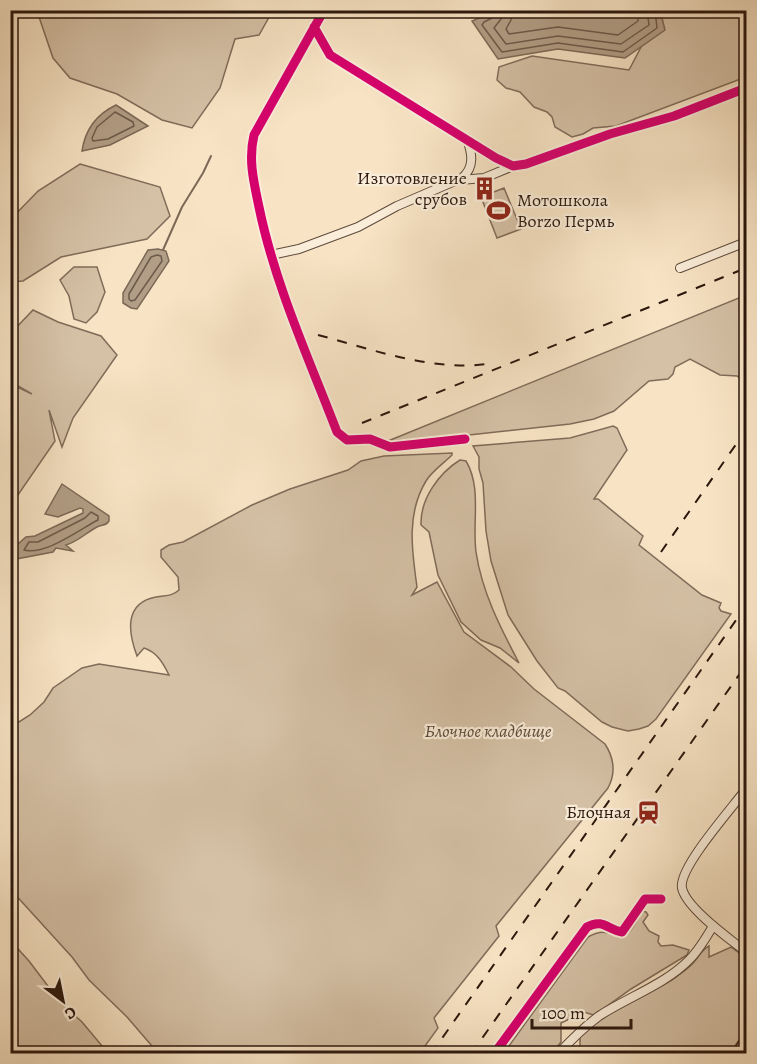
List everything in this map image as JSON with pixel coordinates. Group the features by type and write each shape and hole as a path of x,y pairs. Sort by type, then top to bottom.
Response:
{"main road":[{"path":"737,1053 747,1040"}],"street":[{"path":"324,10 254,135 252,145 251,162 254,185 282,290 337,432 342,438 347,440 370,439 390,447 465,439"},
{"path":"314,27 330,55 496,158 513,166"},
{"path":"459,180 484,178 610,134 675,116 747,88"},
{"path":"271,255 299,249 358,227 397,206 459,180 468,173 471,164 471,152 467,139"},
{"path":"680,268 747,242"},
{"path":"747,789 686,867 682,879 684,894 713,926 747,952"},
{"path":"495,1053 587,927 592,924 606,924 614,931 622,932 645,899 661,899"},
{"path":"558,1053 600,1016 661,981 683,965 702,944 713,926"}],"green space":[{"path":"263,10 268,19 259,35 235,39 220,88 192,128 162,120 117,94 70,78 53,58 37,11"},
{"path":"660,11 746,11 746,77 616,126 593,128 572,137 555,127 552,117 547,112 534,107 520,92 506,88 497,80 499,67 532,56 629,70"},
{"path":"80,164 160,187 170,216 147,239 61,257 23,281 11,282 11,219 38,191"},
{"name":"Мотошкола Borzo Пермь","path":"504,188 521,229 497,238 481,197"},
{"path":"74,267 97,267 105,292 97,312 86,323 74,319 69,296 60,280"},
{"path":"746,295 746,383 737,376 720,375 690,359 675,367 668,379 649,381 614,411 594,419 570,424 432,439 388,441"},
{"path":"33,310 58,322 101,336 117,355 73,418 62,447 49,410 55,441 11,505 11,384 32,394 11,382 11,333"},
{"path":"613,426 617,428 627,450 594,499 598,499 643,536 639,545 702,595 721,603 719,608 721,611 731,614 656,719 648,726 628,731 602,722 565,691 558,688 537,661 508,615 491,561 479,457 473,446 570,438"},
{"name":"Блочное кладбище","path":"452,453 426,481 415,506 412,546 417,587 412,595 437,582 464,632 511,667 534,689 605,744 613,766 608,788 496,926 499,936 434,1018 438,1028 420,1053 158,1053 127,1017 89,980 72,957 11,890 11,727 30,715 44,702 53,688 82,668 99,664 169,675 153,652 144,648 137,656 132,638 131,620 138,605 146,600 171,595 179,590 178,577 161,557 161,550 169,545 183,542 252,505 290,489 348,470 361,461 384,456"},
{"path":"460,460 466,461 474,482 476,552 487,595 519,663 500,648 481,640 461,622 438,575 429,532 421,525 427,496 438,479"},
{"path":"642,911 648,915 643,922 649,931 659,936 658,942 661,946 673,945 689,950 687,955 593,1015 584,1012 561,1023 561,1042 552,1053 503,1054 588,937 598,933 623,936 628,933"},
{"path":"10,940 60,1002 82,1022 108,1053 11,1053"},
{"path":"709,946 709,957 731,947 746,958 746,1030 730,1053 566,1054 578,1051 580,1037 601,1019 675,978"}],"water":[{"path":"660,10 665,30 625,58 558,49 498,59 472,21 495,11"},
{"path":"116,105 148,126 110,145 82,151 86,136 93,124 103,113"},
{"path":"148,250 166,251 169,261 137,309 131,308 123,303 123,293"},
{"path":"62,484 109,516 109,521 66,545 73,551 56,548 53,552 16,559 16,553 11,554 11,542 19,543 26,537 35,536 83,513 83,509 80,508 58,517 45,514"}],"waterway":[{"path":"163,250 182,207 211,156"}],"railway":[{"path":"362,423 746,268"},
{"path":"318,335 383,353 427,362 450,365 494,363"},
{"path":"661,552 746,430"},
{"path":"431,1054 746,606"},
{"path":"471,1054 746,665"}],"cycle path":[{"path":"324,10 254,135 252,144 252,171 257,198 283,293 337,432 347,440 370,439 390,447 465,439"},
{"path":"314,27 330,55 496,158 513,166 526,164 610,134 674,116 746,88"},
{"path":"494,1054 587,927 601,924 622,932 645,899 661,899"}],"place":[{"name":"Изготовление срубов","path":"485,188"},
{"name":"Мотошкола Borzo Пермь","path":"499,210"},
{"name":"Блочная","path":"649,812"}]}
